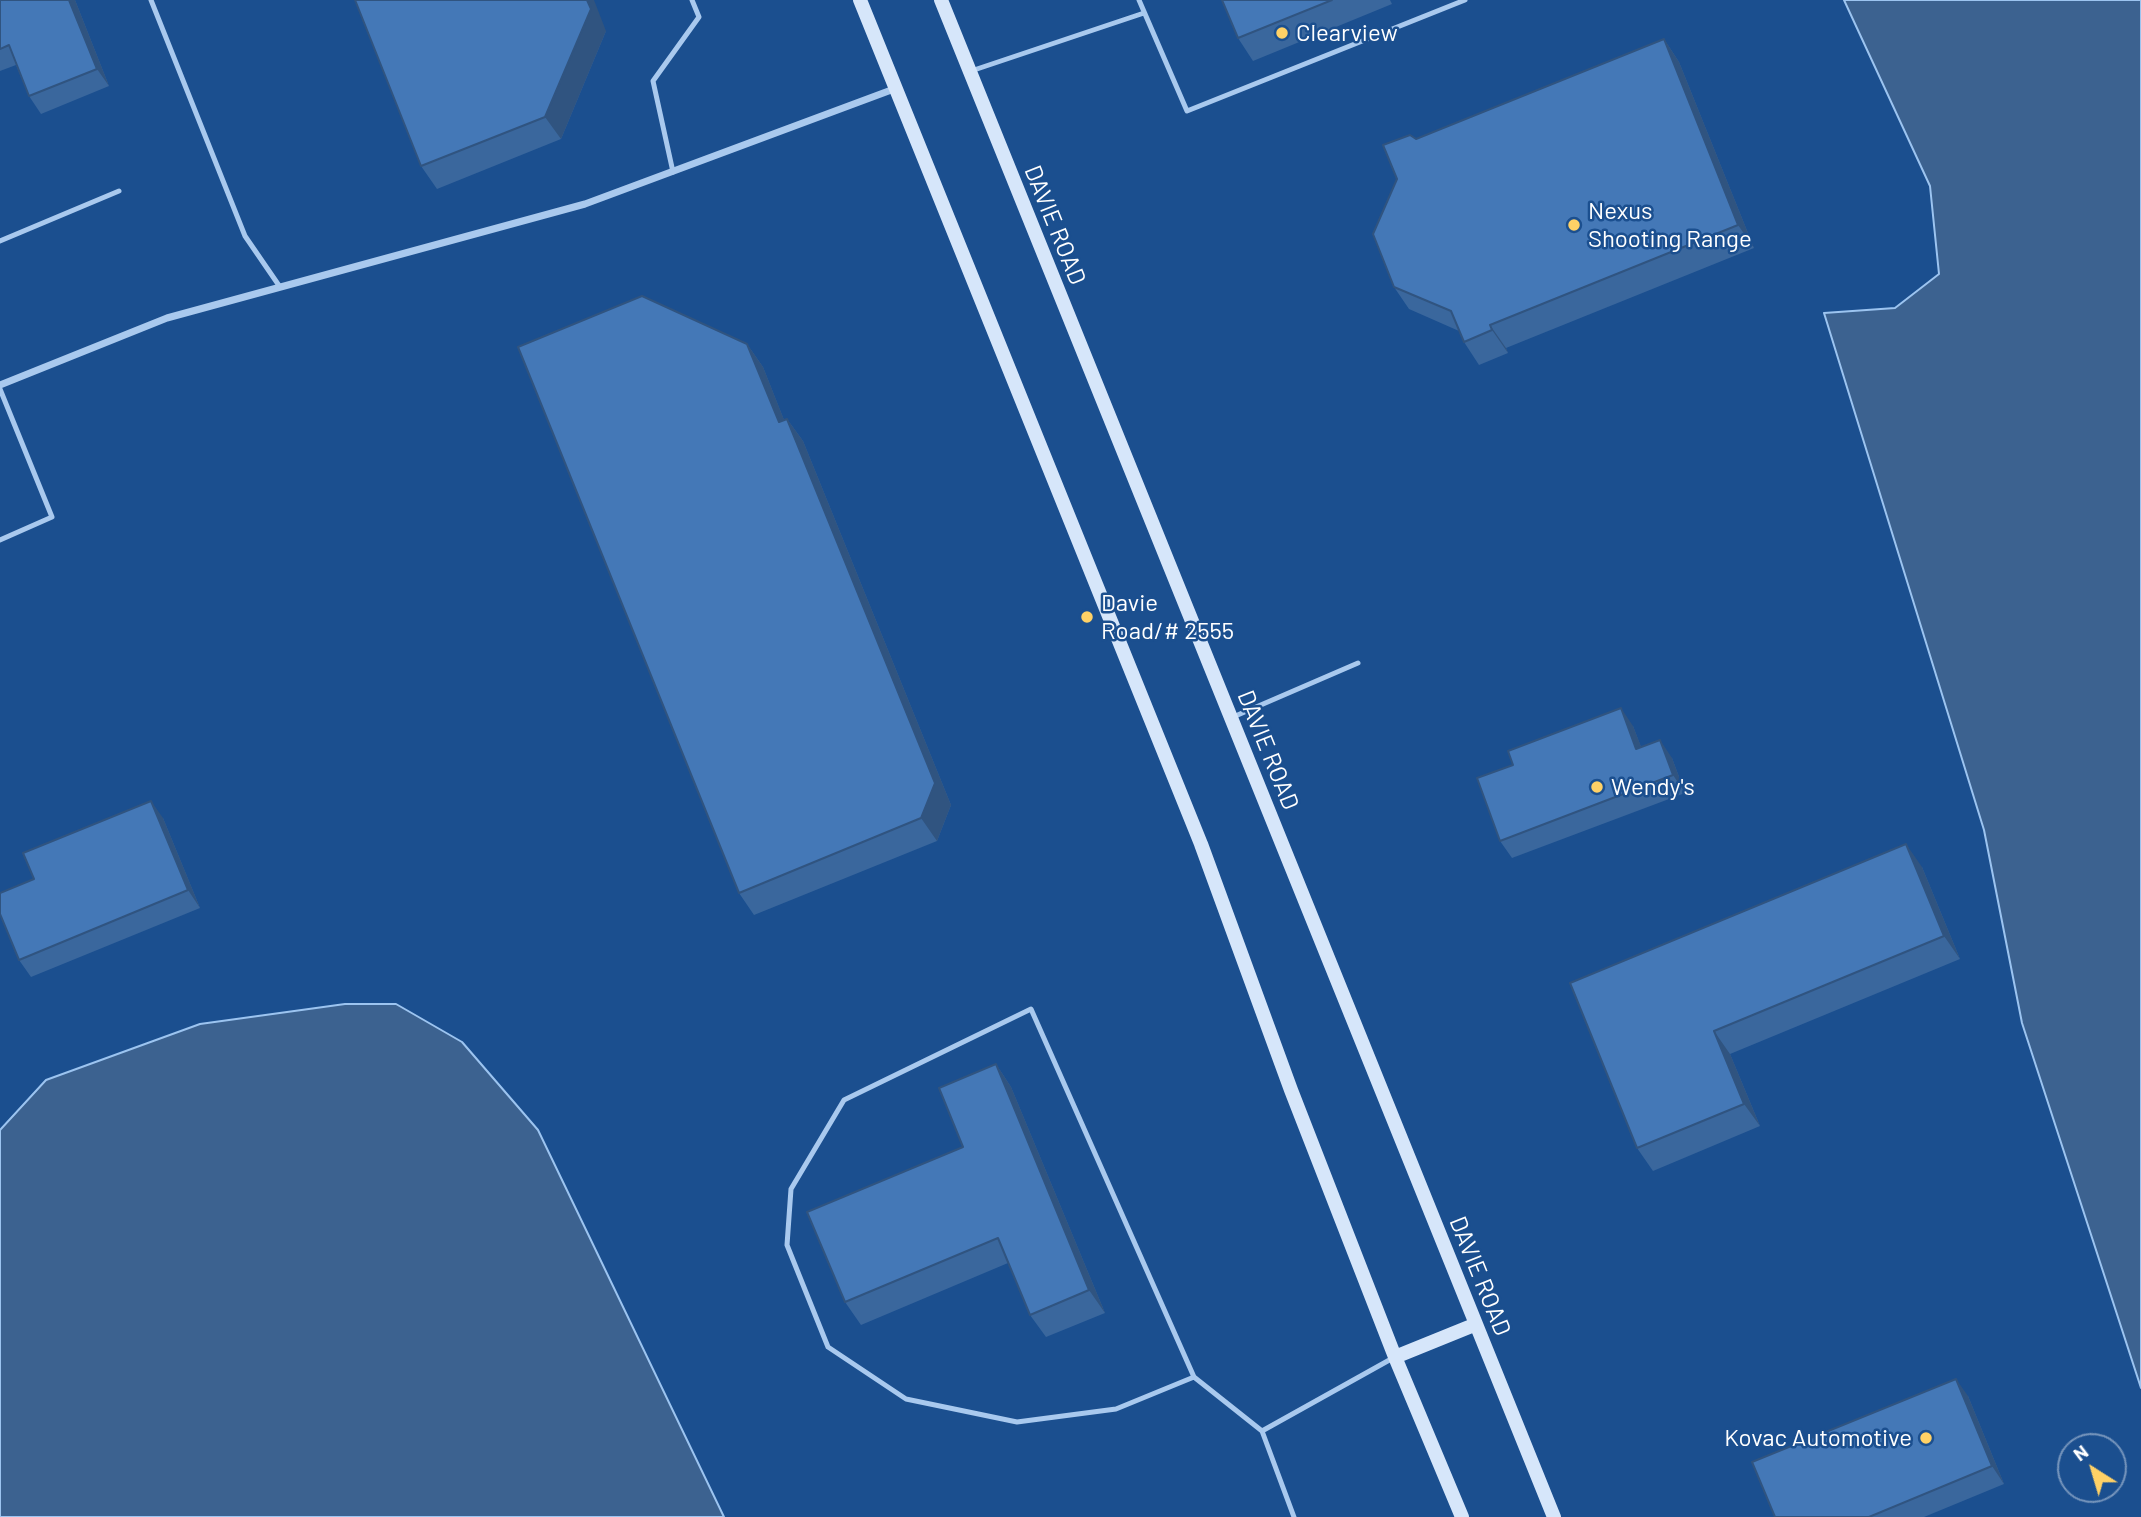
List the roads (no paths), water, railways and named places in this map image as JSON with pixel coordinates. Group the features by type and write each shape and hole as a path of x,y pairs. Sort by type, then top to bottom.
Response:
{"main road":[{"path":"860,0 1202,844 1291,1090 1395,1357 1462,1517"},
{"name":"DAVIE ROAD","path":"941,0 1474,1325 1554,1517"},
{"path":"1395,1357 1474,1325"}],"street":[{"path":"0,387 167,318 585,204 894,89"}],"lane":[{"path":"151,0 245,236 281,287"},
{"path":"673,172 653,82 699,17 692,0"},
{"path":"1139,0 1187,111 1465,0"},
{"path":"968,72 1144,13"},
{"path":"0,240 119,191"},
{"path":"0,387 52,517 0,540"},
{"path":"1231,718 1358,663"},
{"path":"1194,1377 1116,1409 1017,1422 906,1399 828,1347 787,1245 791,1189 844,1100 1031,1009 1194,1377 1262,1431 1294,1517"},
{"path":"1262,1431 1395,1357"}],"water":[{"path":"1844,0 2141,0 2141,1388 2022,1023 1984,830 1824,313 1895,308 1939,274 1930,186"},
{"path":"345,1004 396,1004 462,1042 538,1130 724,1517 0,1517 0,1130 46,1080 200,1024"}],"place":[{"name":"Clearview","path":"1282,33"},
{"name":"Nexus Shooting Range","path":"1574,225"},
{"name":"Davie Road/# 2555","path":"1087,617"},
{"name":"Wendy's","path":"1597,787"},
{"name":"Kovac Automotive","path":"1926,1438"}]}
